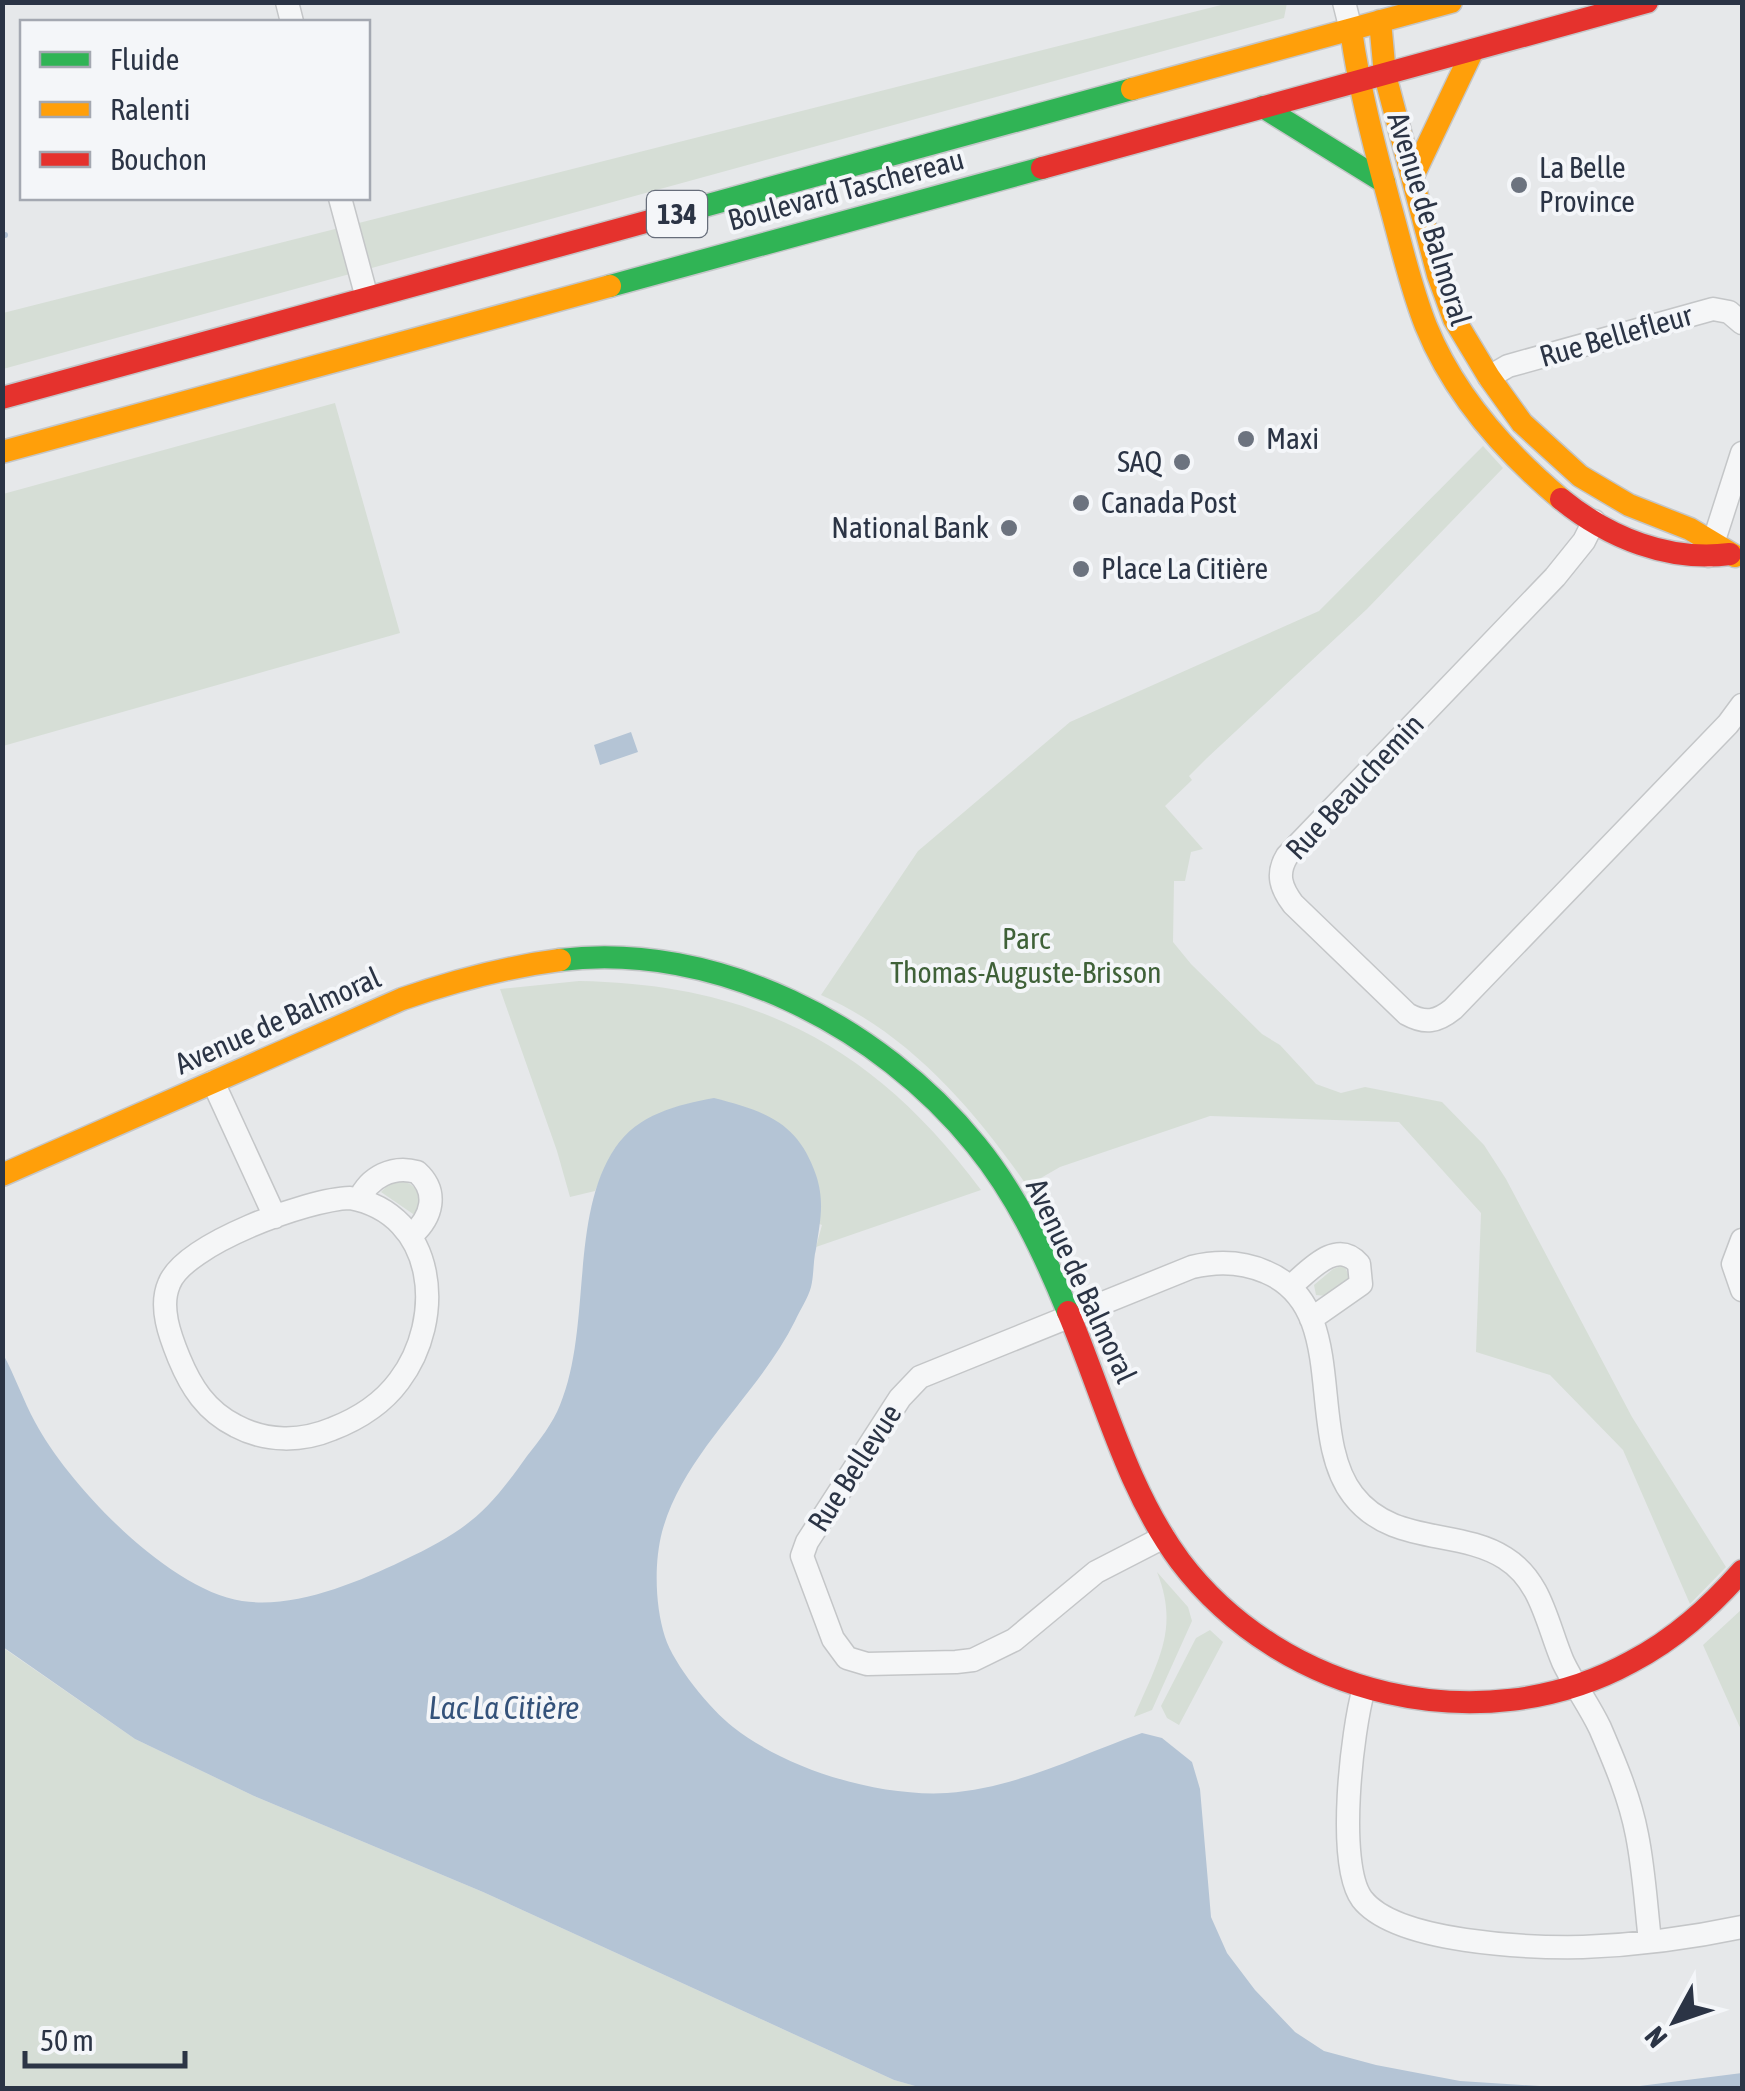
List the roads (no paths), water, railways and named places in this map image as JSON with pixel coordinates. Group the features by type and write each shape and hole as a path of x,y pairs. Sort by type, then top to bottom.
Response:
{"street":[{"path":"1344,2 1351,30"},
{"name":"Boulevard Taschereau","path":"2,398 1351,30 1377,12 1451,2"},
{"name":"Boulevard Taschereau","path":"2,452 1647,2"},
{"name":"Avenue de Balmoral","path":"1377,12 1385,74 1447,302 1489,377 1522,422 1580,476 1629,504 1690,529 1724,553"},
{"name":"Avenue de Balmoral","path":"1351,30 1357,81 1418,304 1434,344 1483,422 1509,453 1554,493 1594,521 1671,553 1724,553"},
{"path":"1413,176 1472,50"},
{"path":"1263,107 1384,182"},
{"path":"341,200 367,298"},
{"name":"Rue Bellefleur","path":"1489,377 1508,366 1713,309 1730,312 1742,323"},
{"path":"1724,553 1742,453"},
{"name":"Rue Beauchemin","path":"1594,521 1584,541 1554,577 1296,845 1282,865 1281,885 1286,895 1407,1014 1427,1022 1436,1020 1452,1009 1738,721"},
{"name":"Avenue de Balmoral","path":"2,1175 411,994 492,968 599,958 654,962 708,972 756,986 812,1010 879,1050 915,1079 968,1134 999,1176 1031,1232 1136,1482 1164,1538 1202,1586 1244,1626 1290,1656 1364,1688 1419,1700 1511,1701 1576,1686 1631,1664 1679,1634 1742,1571"},
{"path":"213,1082 275,1216"},
{"path":"360,1200 365,1188 380,1176 398,1170 417,1172 428,1186 432,1202 423,1224 412,1235"},
{"path":"360,1200 382,1208 412,1235 422,1256 426,1300 421,1337 402,1378 372,1408 348,1423 298,1439 275,1438 234,1426 200,1398 175,1348 165,1304 167,1287 185,1262 275,1216 316,1202 360,1200"},
{"path":"1742,1240 1734,1264 1742,1290"},
{"path":"1290,1287 1334,1254 1348,1254 1359,1264 1361,1284 1311,1319"},
{"path":"1068,1317 1192,1266 1209,1263 1255,1268 1280,1278 1290,1287 1311,1319 1318,1338 1333,1452 1339,1472 1355,1498 1369,1512 1400,1528 1490,1551 1515,1566 1542,1602 1558,1651 1598,1724 1630,1805 1641,1856 1650,1941"},
{"name":"Rue Bellevue","path":"1068,1317 920,1378 907,1388 804,1550 803,1564 833,1640 847,1658 867,1664 973,1660 1017,1638 1096,1572 1164,1538"},
{"path":"1364,1688 1354,1726 1350,1870 1357,1890 1378,1914 1447,1935 1583,1947 1700,1936 1742,1927"}],"water":[{"path":"631,732 638,752 600,765 594,745"},
{"name":"Lac La Citière","path":"714,1098 764,1114 800,1142 816,1175 821,1212 806,1300 780,1348 687,1476 672,1503 659,1544 662,1625 676,1660 704,1698 733,1727 755,1742 807,1768 864,1785 921,1793 998,1785 1142,1733 1162,1738 1192,1762 1200,1789 1211,1917 1227,1953 1295,2032 1324,2051 1376,2065 1460,2081 1571,2088 922,2088 894,2080 483,1892 254,1796 135,1739 3,1647 3,1354 35,1422 71,1475 124,1531 184,1577 214,1593 262,1602 303,1598 345,1585 459,1530 486,1507 541,1438 560,1405 570,1375 592,1206 615,1148 647,1119 672,1108"},
{"path":"1742,2073 1742,2088 1624,2088"}],"place":[{"name":"La Belle Province","path":"1519,185"},
{"name":"Maxi","path":"1246,439"},
{"name":"SAQ","path":"1182,462"},
{"name":"Canada Post","path":"1081,503"},
{"name":"National Bank","path":"1009,528"},
{"name":"Place La Citière","path":"1081,569"}],"park label":[{"name":"Parc Thomas-Auguste-Brisson","path":"1026,956"}]}
